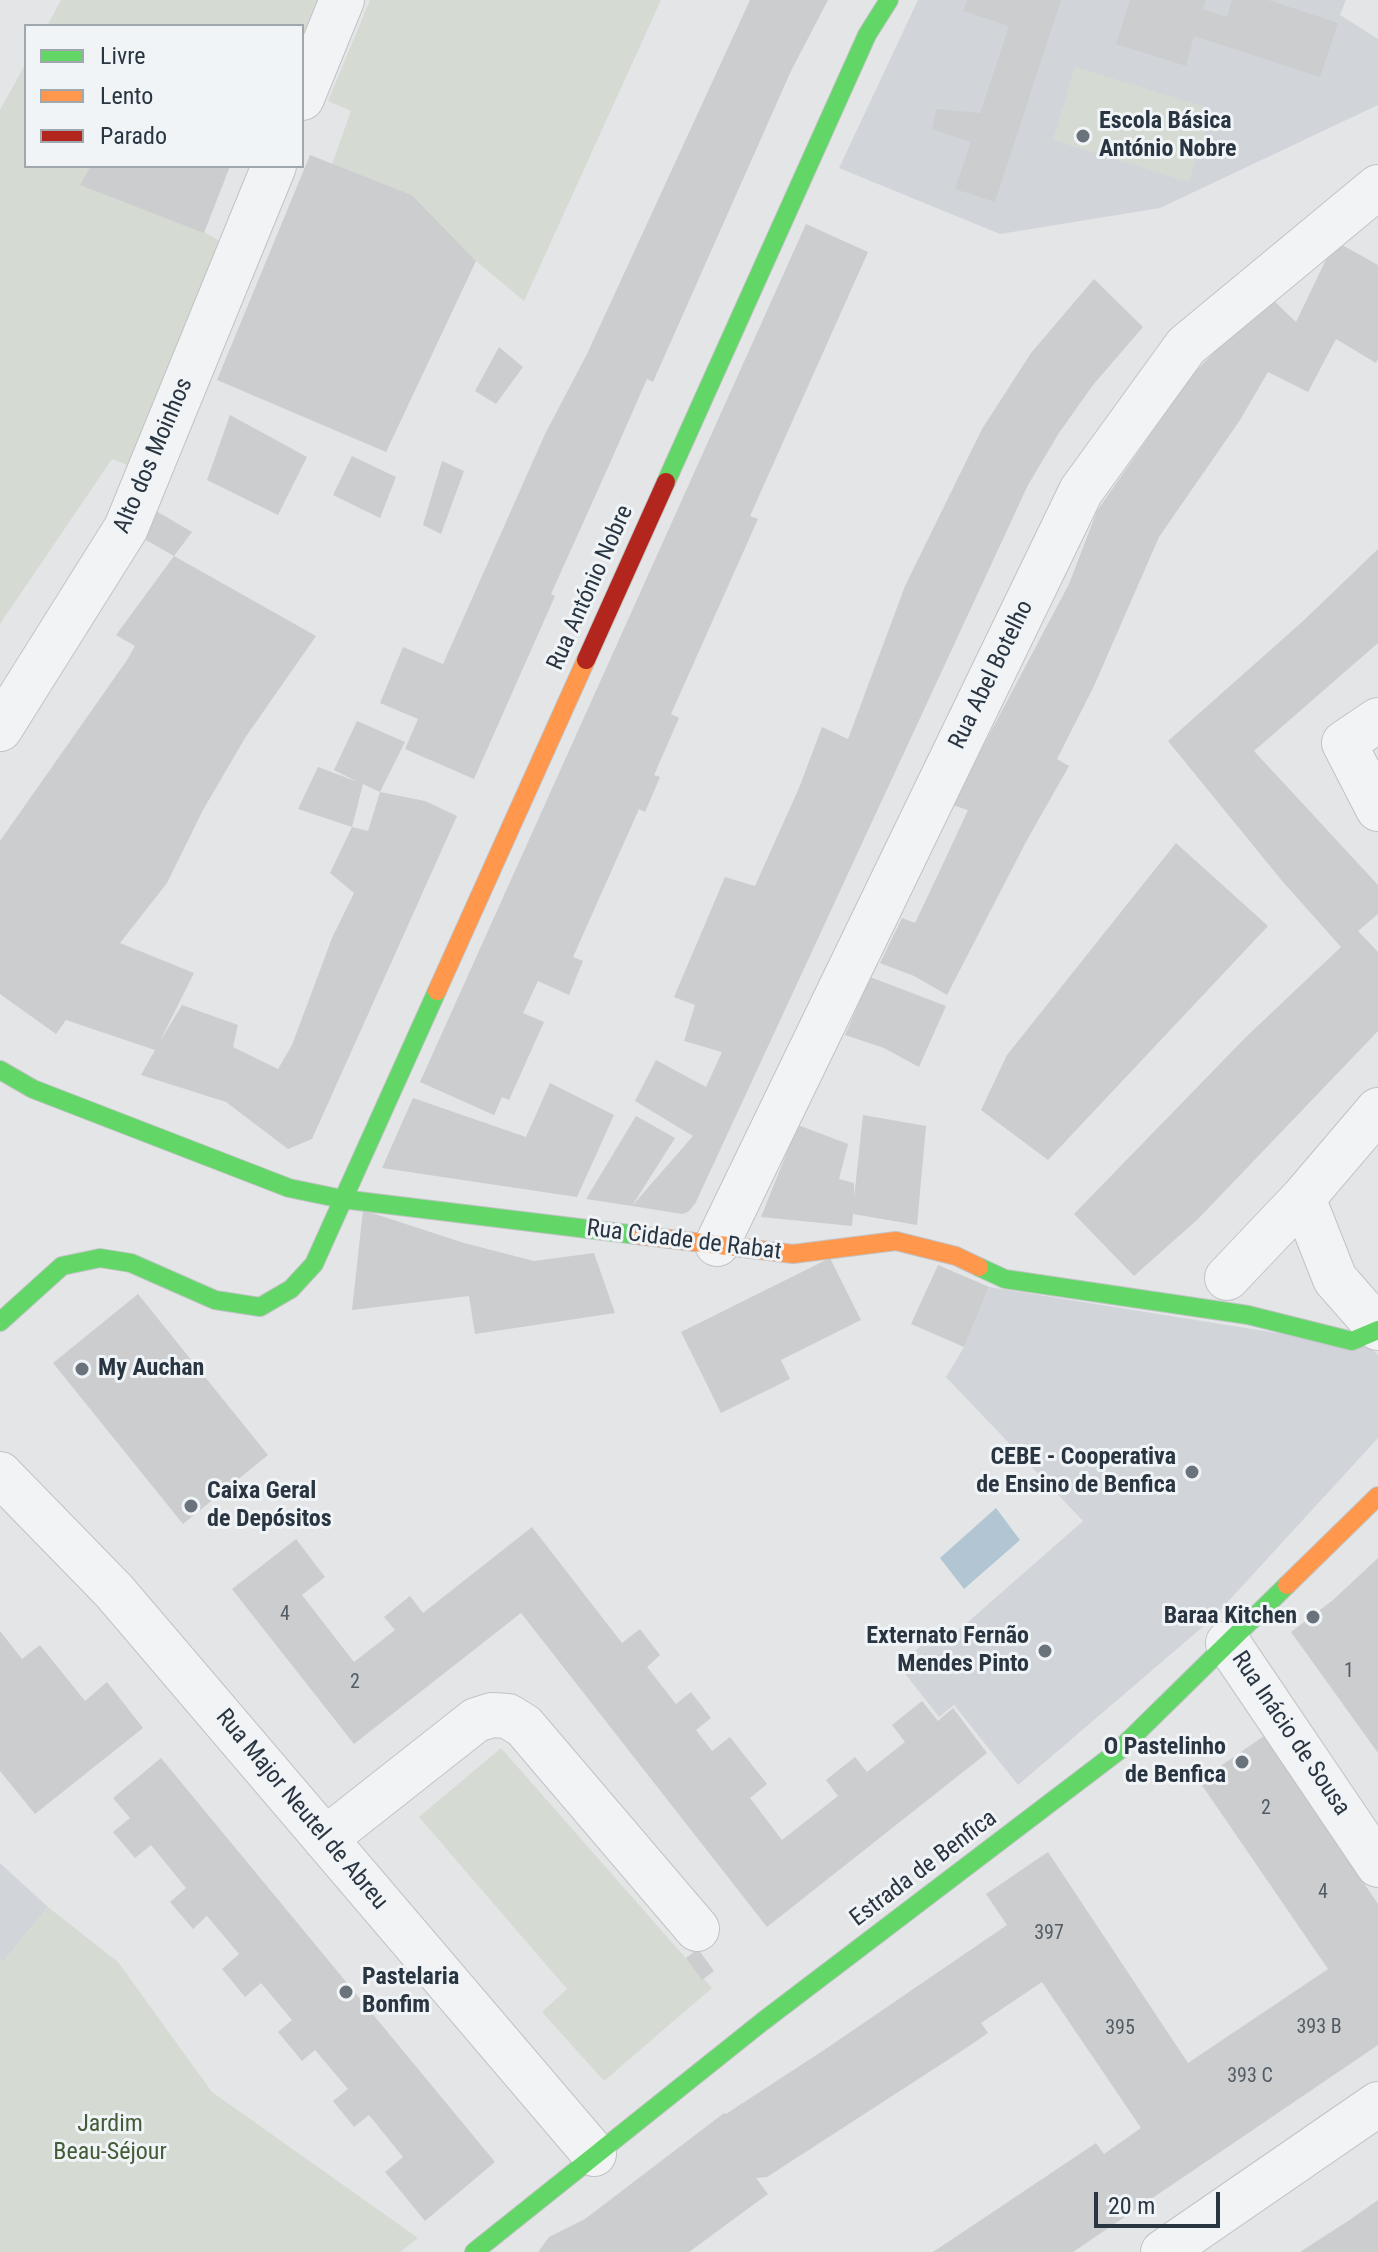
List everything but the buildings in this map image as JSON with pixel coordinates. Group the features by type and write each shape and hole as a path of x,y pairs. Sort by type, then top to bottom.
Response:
{"street":[{"path":"304,93 342,0"},
{"name":"Rua António Nobre","path":"0,1322 62,1266 100,1258 131,1263 215,1300 260,1307 291,1289 314,1264 867,35 889,0"},
{"name":"Alto dos Moinhos","path":"0,729 126,528 273,168"},
{"name":"Rua Abel Botelho","path":"717,1244 1081,491 1186,346 1378,187"},
{"path":"1378,720 1344,743 1378,809"},
{"name":"Rua Cidade de Rabat","path":"0,1070 33,1089 289,1188 342,1199 793,1254 896,1241 956,1256 1005,1279 1248,1315 1352,1341 1378,1329 1335,1279 1303,1198"},
{"path":"1227,1278 1303,1198 1378,1110"},
{"name":"Rua Major Neutel de Abreu","path":"0,1474 114,1591 594,2154"},
{"name":"Estrada de Benfica","path":"474,2252 771,2014 1117,1752 1378,1496"},
{"name":"Rua Inácio de Sousa","path":"1228,1643 1378,1865"},
{"path":"325,1839 476,1720 492,1715 508,1716 524,1726 697,1929"},
{"path":"1163,2252 1378,2104"}],"shaded area":[{"name":"Escola Básica António Nobre","path":"918,0 1346,0 1340,15 1378,39 1378,105 1160,208 1000,234 839,168"},
{"name":"CEBE - Cooperativa de Ensino de Benfica","path":"989,1287 1371,1348 1378,1355 1378,1438 1212,1619 1018,1785 954,1705 939,1717 899,1666 942,1626 952,1636 1083,1521 946,1377 964,1347"},
{"path":"0,1863 48,1907 0,1966"}],"green space":[{"path":"61,0 326,0 304,61 304,24 48,24"},
{"path":"370,0 661,0 524,301 476,261 412,195 332,164 351,111 328,101"},
{"path":"24,67 24,168 229,168 204,232 227,245 137,469 112,459 0,624 0,110"},
{"path":"1075,67 1212,109 1189,182 1053,140"},
{"path":"501,1748 712,1988 604,2081 542,2012 567,1989 419,1817"},
{"name":"Jardim Beau-Séjour","path":"48,1907 118,1962 212,2092 418,2238 400,2252 0,2252 0,1959 4,1961"}],"water":[{"path":"996,1508 1020,1540 964,1589 940,1558"}],"traffic: fast":[{"path":"666,482 867,35 889,0"},
{"path":"0,1322 62,1266 100,1258 131,1263 215,1300 260,1307 291,1289 314,1264 437,991"},
{"path":"0,1070 33,1089 289,1188 342,1199 637,1235"},
{"path":"979,1267 1005,1279 1248,1315 1352,1341 1378,1330"},
{"path":"474,2252 762,2022 1117,1752 1287,1585"}],"traffic: slow":[{"path":"437,991 586,660"},
{"path":"637,1235 793,1254 896,1241 956,1256 979,1267"},
{"path":"1287,1585 1378,1496"}],"traffic: jam":[{"path":"586,660 666,482"}],"place":[{"name":"Escola Básica António Nobre","path":"1083,136"},
{"name":"My Auchan","path":"82,1369"},
{"name":"CEBE - Cooperativa de Ensino de Benfica","path":"1192,1472"},
{"name":"Caixa Geral de Depósitos","path":"191,1506"},
{"name":"Baraa Kitchen","path":"1313,1617"},
{"name":"Externato Fernão Mendes Pinto","path":"1045,1651"},
{"name":"O Pastelinho de Benfica","path":"1242,1762"},
{"name":"Pastelaria Bonfim","path":"346,1992"}]}
